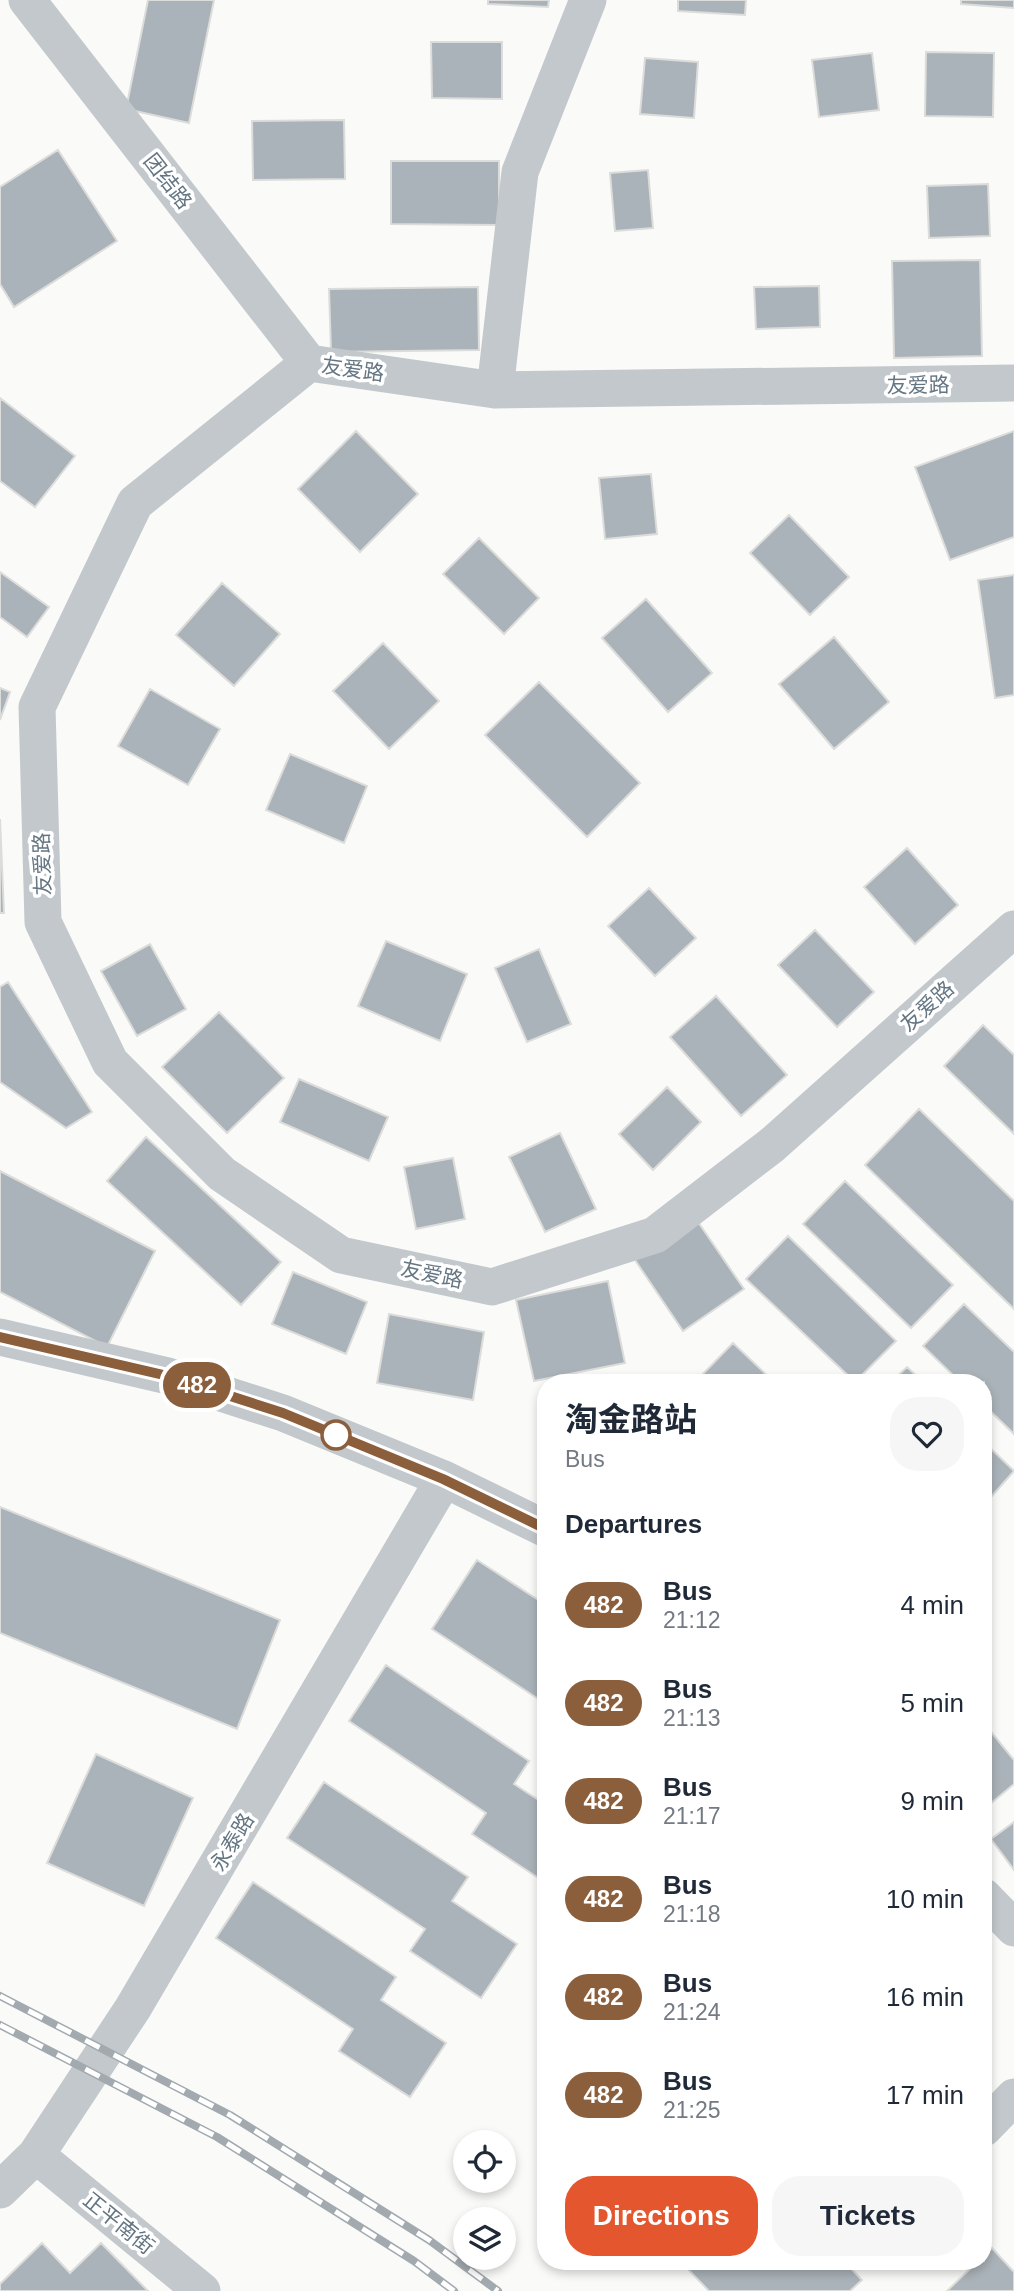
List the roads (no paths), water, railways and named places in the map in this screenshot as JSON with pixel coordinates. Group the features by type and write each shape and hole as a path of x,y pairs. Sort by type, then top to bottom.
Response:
{"street":[{"name":"团结路","path":"27,0 309,363"},
{"path":"495,390 520,172 588,0"},
{"name":"友爱路","path":"1014,383 495,390 309,363 135,503 37,707 43,922 110,1062 222,1174 341,1255 492,1287 655,1235 772,1145 1014,929"},
{"path":"0,1336 168,1376 283,1413 443,1479 537,1525"},
{"name":"永泰路","path":"0,2190 36,2155 133,2008 443,1479"},
{"path":"992,1905 1014,1928"},
{"path":"992,2119 1014,2097"},
{"name":"正平南街","path":"36,2155 202,2291"}],"railway":[{"path":"0,1996 230,2115 429,2240 498,2291"},
{"path":"0,2025 217,2137 414,2261 454,2291"}]}
